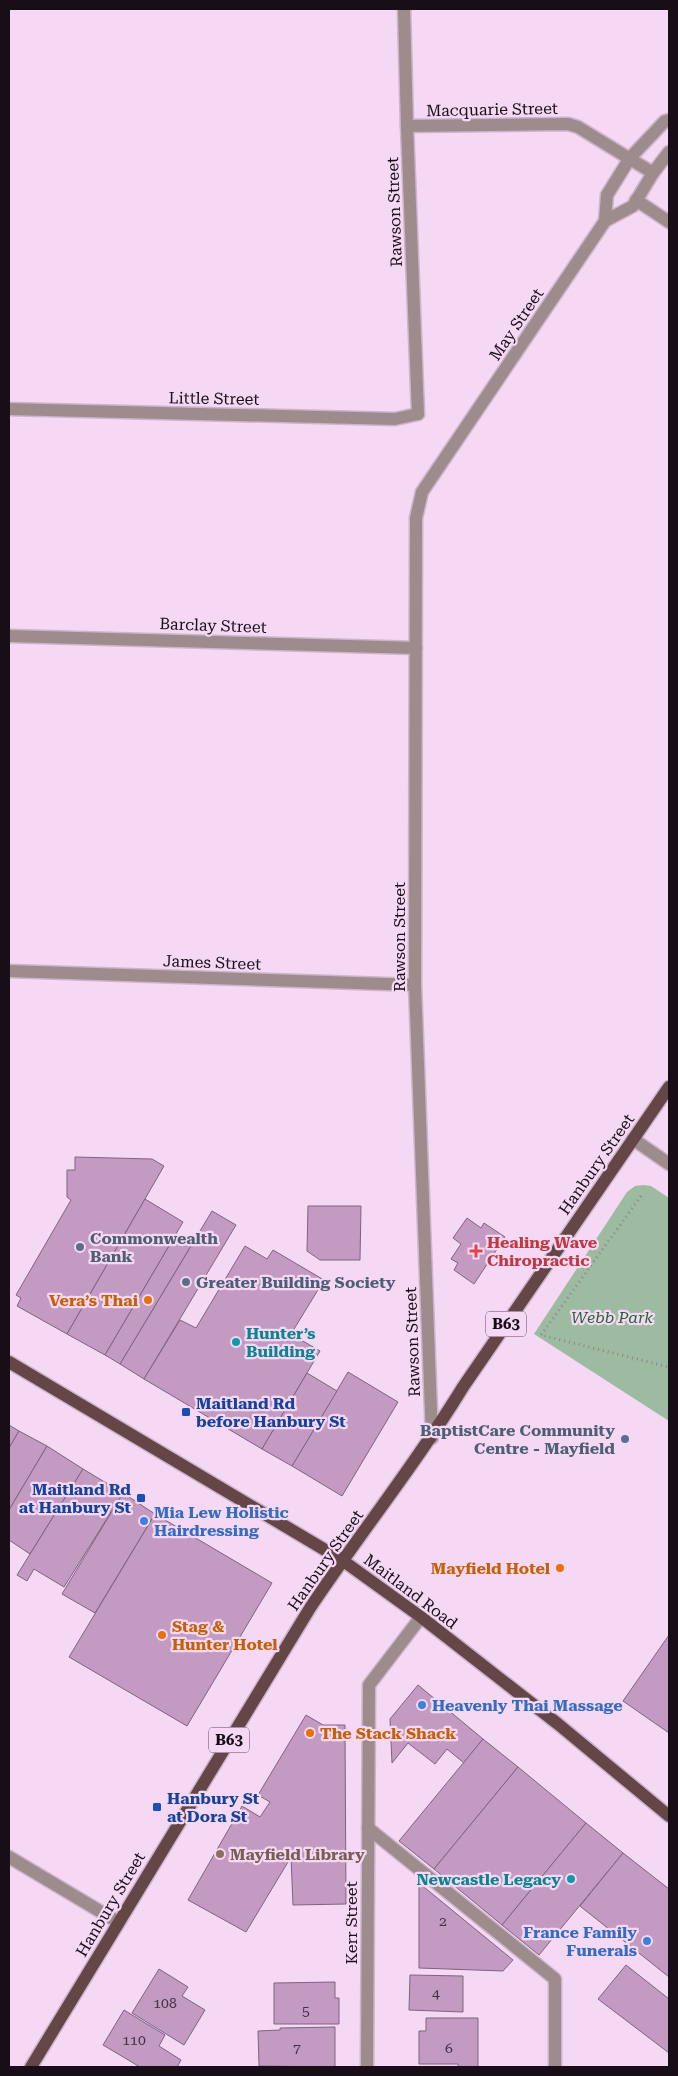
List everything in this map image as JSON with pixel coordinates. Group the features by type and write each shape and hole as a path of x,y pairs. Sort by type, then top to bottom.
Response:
{"main road":[{"name":"Hanbury Street","path":"31,2067 303,1620 342,1560 432,1438 462,1387 669,1086"},
{"name":"Maitland Road","path":"9,1362 342,1560 421,1617 558,1724 669,1816"}],"street":[{"name":"Rawson Street","path":"404,9 418,414"},
{"path":"630,158 665,121 669,120"},
{"name":"Macquarie Street","path":"407,126 568,124 578,128 653,173"},
{"path":"653,173 669,152"},
{"name":"May Street","path":"605,221 607,195 630,158"},
{"name":"May Street","path":"453,445 605,221 633,206 653,173"},
{"path":"636,200 669,222"},
{"name":"Little Street","path":"9,409 395,419 418,414"},
{"name":"Rawson Street","path":"432,1438 415,986 416,518 422,492 453,445"},
{"name":"Barclay Street","path":"9,636 416,648"},
{"name":"James Street","path":"9,971 415,986"},
{"path":"634,1139 669,1164"},
{"name":"Kerr Street","path":"367,2067 369,1685 421,1617"},
{"path":"368,1828 554,1979 554,2067"},
{"path":"9,1857 118,1922"}],"path":[{"path":"641,1196 541,1335 669,1367"}],"green space":[{"name":"Webb Park","path":"635,1186 651,1186 669,1198 669,1421 534,1334 627,1192"}],"building":[{"name":"Commonwealth Bank","path":"75,1157 152,1159 164,1166 67,1334 17,1306 21,1298 16,1295 71,1200 67,1197 67,1170 75,1170"},
{"path":"145,1199 183,1222 105,1355 67,1334"},
{"path":"308,1206 361,1206 360,1260 320,1260 307,1251"},
{"name":"Greater Building Society","path":"212,1211 236,1225 144,1379 120,1364"},
{"name":"Healing Wave Chiropractic","path":"467,1218 481,1228 484,1223 505,1237 474,1284 454,1270 458,1263 451,1259 461,1244 453,1238"},
{"name":"Vera’s Thai","path":"176,1234 192,1244 120,1364 105,1355"},
{"name":"Hunter’s Building","path":"245,1246 267,1259 273,1250 324,1280 291,1334 320,1351 262,1449 144,1379 180,1320 196,1328"},
{"path":"348,1372 398,1402 342,1496 292,1466"},
{"path":"307,1373 337,1391 292,1466 262,1449"},
{"path":"9,1425 19,1431 9,1448"},
{"path":"19,1431 47,1446 9,1510 9,1448"},
{"path":"47,1446 83,1469 30,1554 9,1540 9,1510"},
{"path":"83,1469 123,1493 64,1587 34,1569 27,1581 17,1575"},
{"path":"123,1493 155,1514 95,1613 62,1594"},
{"name":"Stag & Hunter Hotel","path":"155,1514 272,1583 187,1726 69,1657"},
{"path":"669,1635 669,1733 623,1701"},
{"path":"418,1685 483,1739 464,1763 447,1749 435,1764 408,1743 392,1763 390,1719"},
{"path":"306,1715 323,1725 345,1725 346,1904 293,1905 291,1857 246,1932 188,1900 242,1806 260,1817 270,1802 258,1795"},
{"path":"483,1739 518,1767 434,1869 399,1841"},
{"path":"518,1767 586,1823 502,1925 434,1869"},
{"name":"Newcastle Legacy","path":"586,1823 623,1853 539,1955 502,1925"},
{"name":"France Family Funerals","path":"623,1853 669,1889 669,1977 580,1906"},
{"path":"419,1883 513,1960 503,1971 419,1968"},
{"path":"626,1965 669,1999 669,2053 598,1999"},
{"path":"159,1969 188,1987 182,1996 205,2010 184,2045 132,2013"},
{"path":"410,1975 463,1976 463,2012 409,2010"},
{"path":"335,1982 335,1998 339,1998 339,2024 274,2024 274,1983"},
{"path":"124,2010 165,2035 159,2046 181,2060 177,2067 140,2067 103,2045"},
{"path":"426,2018 478,2018 478,2067 458,2067 458,2064 419,2064 419,2031 426,2031"},
{"path":"335,2027 335,2067 259,2066 258,2031 280,2030 280,2028"}],"place":[{"name":"Commonwealth Bank","path":"80,1247"},
{"name":"Healing Wave Chiropractic","path":"476,1251"},
{"name":"Greater Building Society","path":"186,1282"},
{"name":"Vera’s Thai","path":"148,1300"},
{"name":"Hunter’s Building","path":"236,1342"},
{"name":"Maitland Rd before Hanbury St","path":"186,1412"},
{"name":"BaptistCare Community Centre - Mayfield","path":"625,1439"},
{"name":"Maitland Rd at Hanbury St","path":"141,1498"},
{"name":"Mia Lew Holistic Hairdressing","path":"144,1521"},
{"name":"Mayfield Hotel","path":"560,1568"},
{"name":"Stag & Hunter Hotel","path":"162,1635"},
{"name":"Heavenly Thai Massage","path":"422,1705"},
{"name":"The Stack Shack","path":"310,1733"},
{"name":"Hanbury St at Dora St","path":"157,1807"},
{"name":"Mayfield Library","path":"220,1854"},
{"name":"Newcastle Legacy","path":"571,1879"},
{"name":"France Family Funerals","path":"647,1941"}]}
